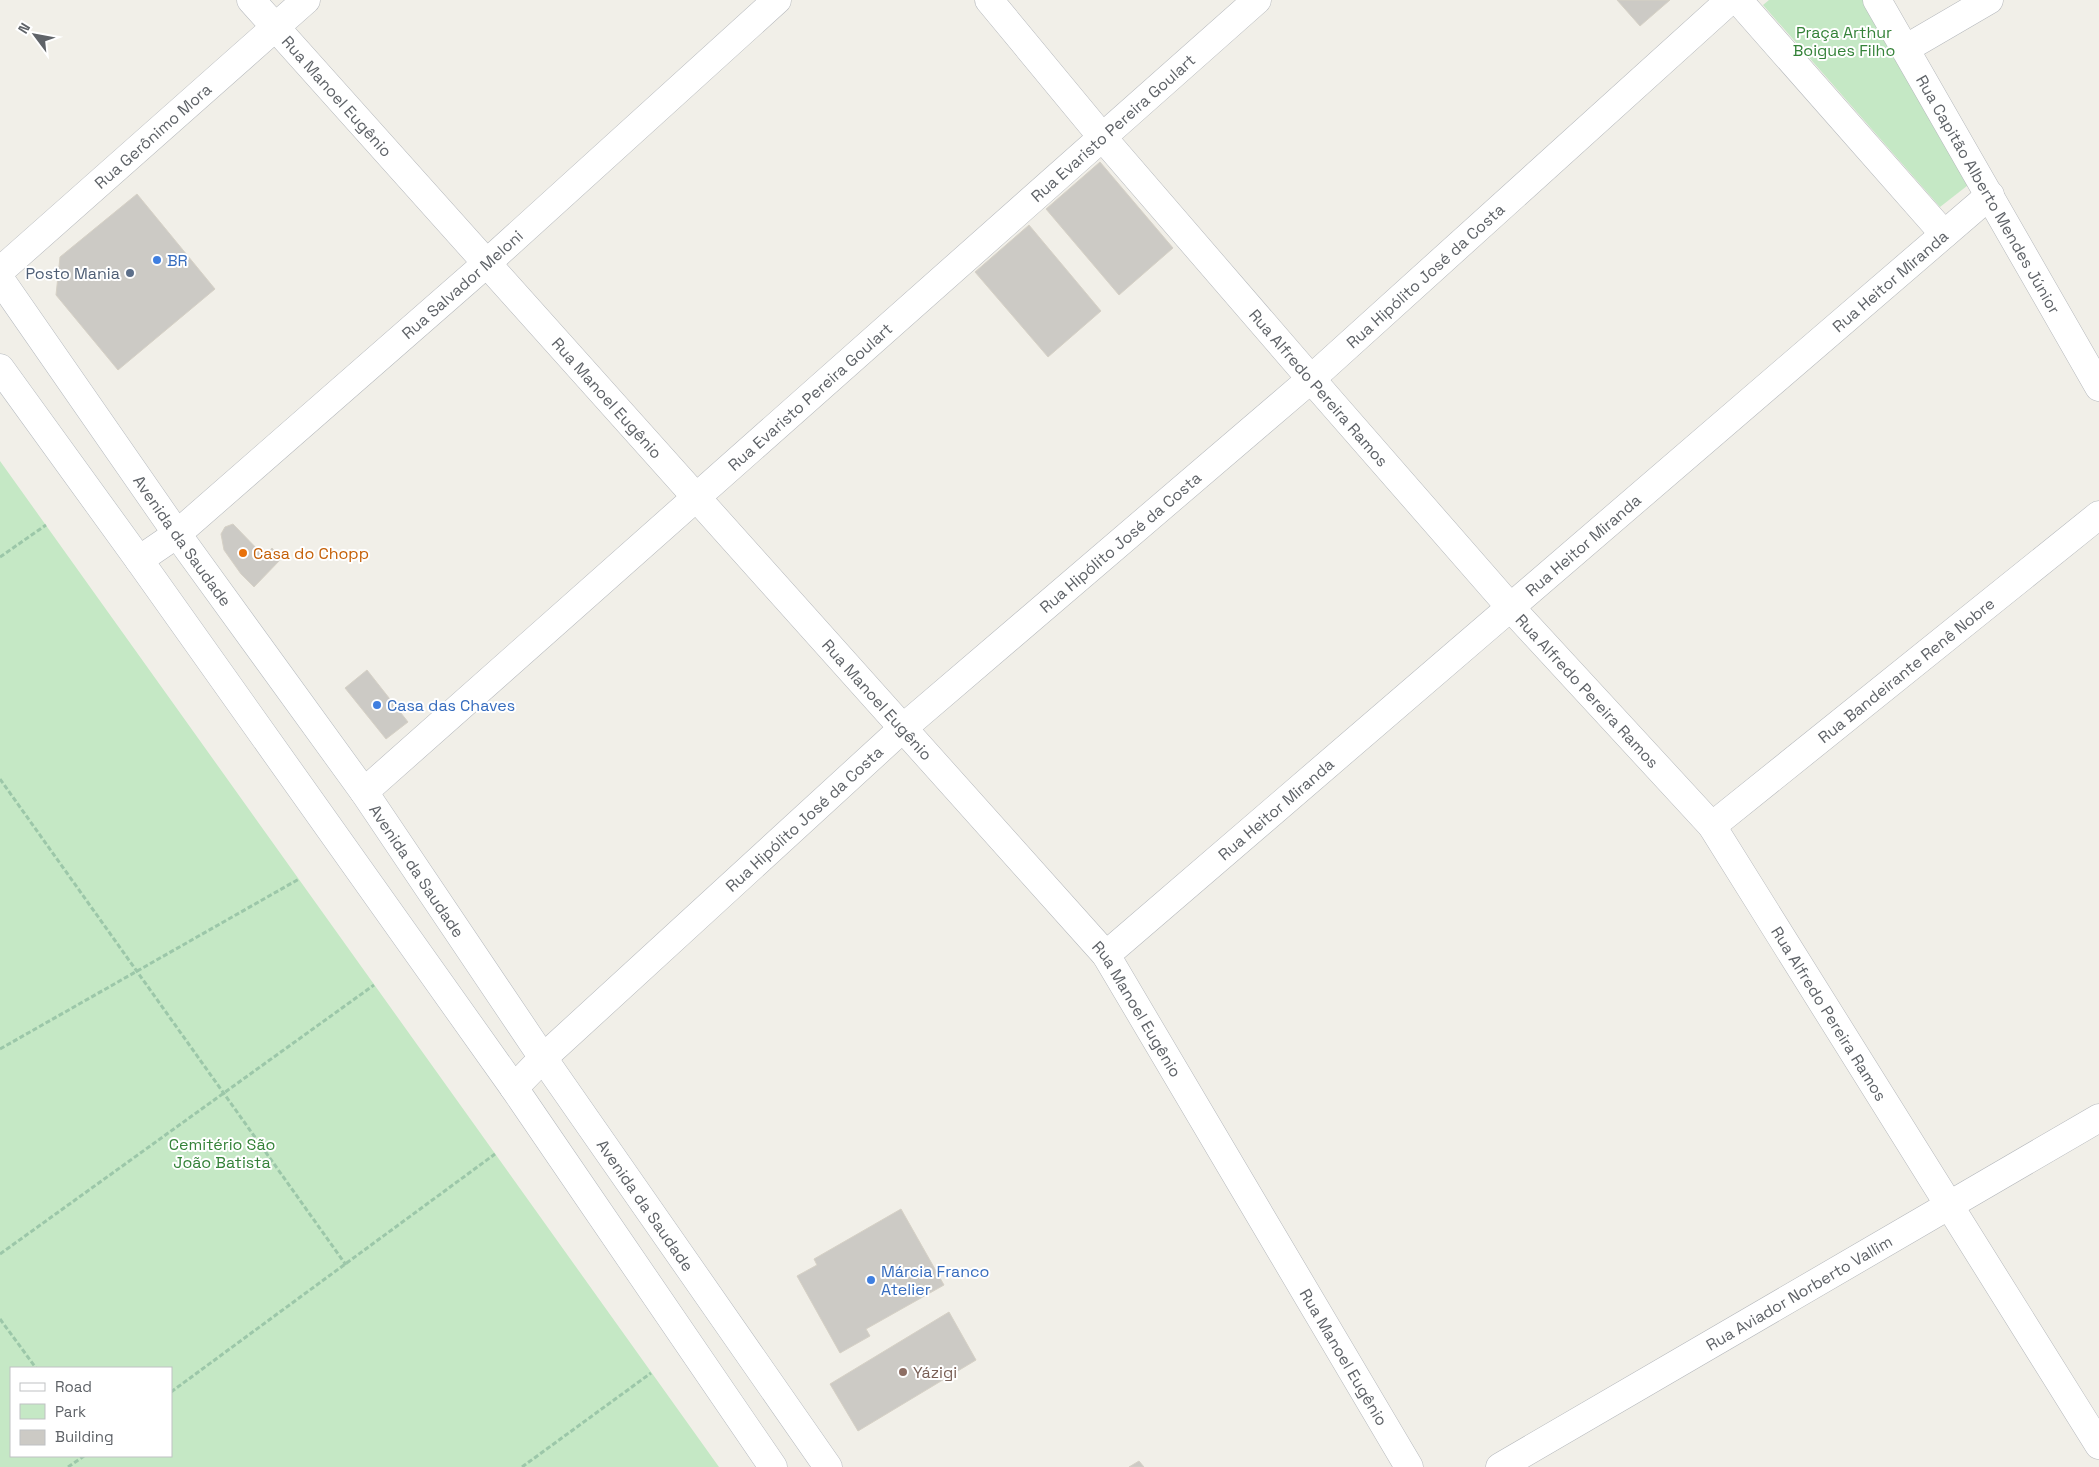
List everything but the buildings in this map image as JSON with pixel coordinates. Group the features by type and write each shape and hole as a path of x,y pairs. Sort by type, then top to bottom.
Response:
{"street":[{"name":"Rua Manoel Eugênio","path":"251,0 1106,955 1409,1467"},
{"name":"Rua Gerônimo Mora","path":"0,271 306,0"},
{"name":"Rua Salvador Meloni","path":"139,560 177,534 487,263 777,0"},
{"name":"Rua Alfredo Pereira Ramos","path":"989,0 1103,138 1511,608 1712,826 2099,1445"},
{"name":"Rua Evaristo Pereira Goulart","path":"364,792 1257,0"},
{"name":"Rua Hipólito José da Costa","path":"514,1088 543,1058 903,728 1311,379 1730,0"},
{"path":"1738,0 1944,234"},
{"name":"Rua Capitão Alberto Mendes Júnior","path":"1877,0 2099,387"},
{"path":"1905,49 1989,0"},
{"name":"Rua Heitor Miranda","path":"1106,955 1990,195"},
{"name":"Avenida da Saudade","path":"0,279 177,534 364,792 543,1058 828,1467"},
{"path":"0,368 139,560 514,1088 774,1467"},
{"name":"Rua Bandeirante Renê Nobre","path":"1712,826 2099,515"},
{"name":"Rua Aviador Norberto Vallim","path":"1500,1467 2099,1118"}],"path":[{"path":"0,557 46,524"},
{"path":"0,779 346,1265"},
{"path":"0,1049 299,879"},
{"path":"0,1254 374,985"},
{"path":"172,1391 495,1154"},
{"path":"0,1319 35,1367"},
{"path":"522,1467 651,1373"},
{"path":"68,1467 83,1457"}],"green space":[{"name":"Praça Arthur Boigues Filho","path":"1769,0 1863,0 1972,182 1940,207 1763,5"},
{"name":"Cemitério São João Batista","path":"0,461 719,1467 0,1467"}],"place":[{"name":"BR","path":"157,260"},
{"name":"Posto Mania","path":"130,273"},
{"name":"Casa do Chopp","path":"243,553"},
{"name":"Casa das Chaves","path":"377,705"},
{"name":"Márcia Franco Atelier","path":"871,1280"},
{"name":"Yázigi","path":"903,1372"}]}
